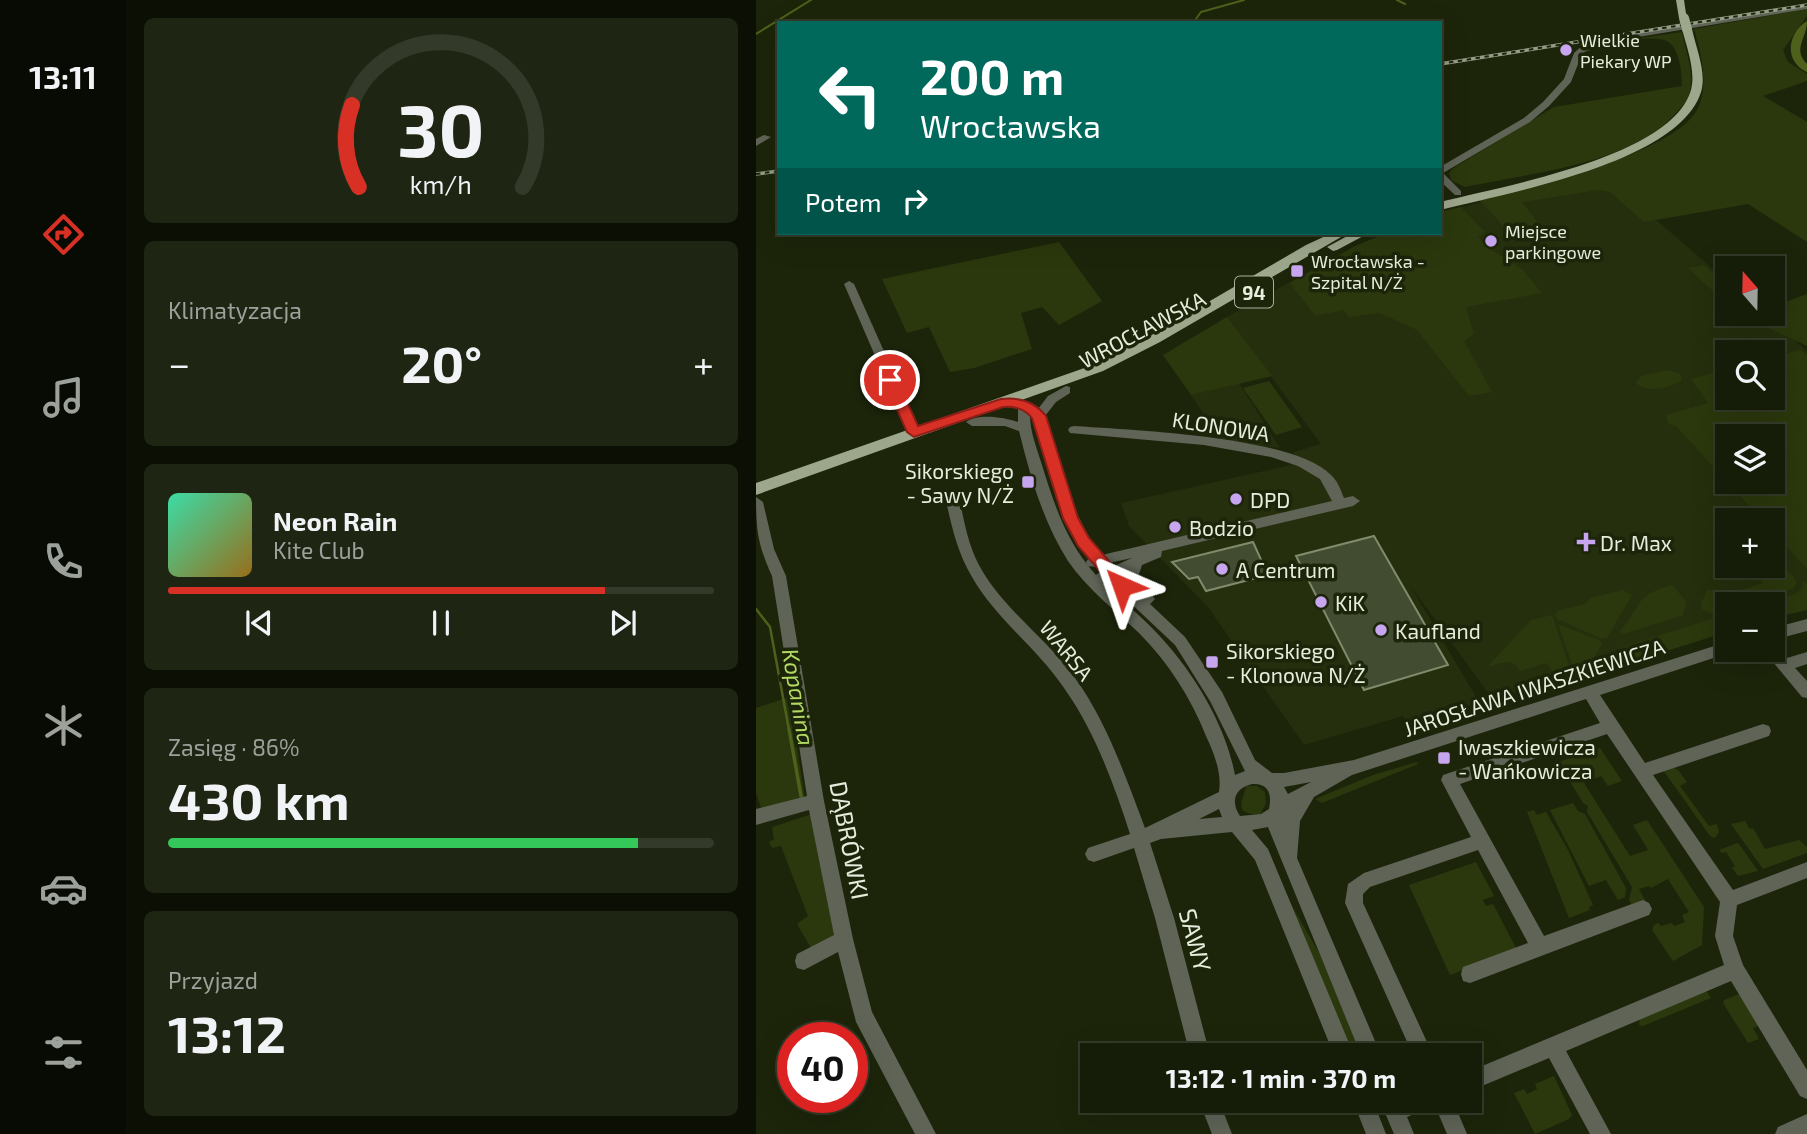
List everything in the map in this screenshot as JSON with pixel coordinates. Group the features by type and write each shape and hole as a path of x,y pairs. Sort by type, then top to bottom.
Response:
{"main road":[{"path":"1442,204 1599,162 1635,149 1660,136 1687,113 1696,93 1697,81 1680,0"},
{"path":"1442,197 1599,162"},
{"name":"WROCŁAWSKA","path":"756,489 1046,387 1129,353 1310,248 1338,235"},
{"name":"WROCŁAWSKA","path":"848,458 887,449 1066,390 1152,352 1321,253 1359,235"}],"street":[{"path":"1442,172 1527,120 1546,104 1568,80 1577,53 1586,47 1619,38 1807,7"},
{"path":"756,143 767,137"},
{"path":"1442,175 1458,193"},
{"path":"849,284 914,432"},
{"path":"1046,387 1025,404 1022,411 1051,517 1081,568 1160,646 1189,685 1203,710 1225,762 1228,775 1227,813 1262,855 1339,1043"},
{"path":"1039,416 1052,399 1066,390"},
{"path":"1001,403 1025,404 1039,416 1070,518 1109,574 1158,619 1199,667 1248,765 1268,779 1280,795 1276,812 1289,861 1366,1043"},
{"path":"972,422 1006,422 1026,429"},
{"name":"KLONOWA","path":"1074,430 1246,446 1306,466 1327,478 1347,503 1174,545 1097,560 1081,568"},
{"name":"WARSA","path":"952,496 963,543 973,568 1001,606 1060,670 1079,697 1099,736 1142,839"},
{"name":"DĄBRÓWKI","path":"756,502 767,548 779,576 816,801 844,939 863,1015 926,1134"},
{"name":"KLONOWA","path":"1093,581 1174,545"},
{"path":"1136,562 1131,578 1158,619"},
{"path":"1785,631 1807,625"},
{"name":"JAROSŁAWA IWASZKIEWICZA","path":"1268,779 1284,780 1354,767 1715,652"},
{"path":"1807,658 1782,661 1807,692"},
{"path":"1591,693 1610,726 1729,900 1724,936 1735,970 1807,1089"},
{"path":"1540,947 1449,780 1610,726"},
{"path":"1641,772 1763,731"},
{"name":"JAROSŁAWA IWASZKIEWICZA","path":"1276,812 1354,767"},
{"path":"1094,854 1161,831 1227,794 1236,783 1248,777 1268,779"},
{"path":"1289,861 1292,820 1308,793"},
{"path":"756,817 816,801"},
{"path":"1161,831 1255,823 1276,812"},
{"name":"SAWY","path":"1142,839 1197,1043"},
{"path":"1418,1043 1354,903 1354,890 1364,881 1482,841"},
{"path":"1729,900 1807,870"},
{"path":"1470,974 1639,911"},
{"path":"804,961 844,939"},
{"path":"1482,1075 1735,970"},
{"path":"1553,1046 1601,1134"},
{"path":"1214,1113 1222,1134"},
{"path":"1368,1113 1376,1134"},
{"path":"1395,1113 1404,1134"},
{"path":"1448,1113 1457,1134"},
{"path":"1785,1134 1807,1124"}],"shaded area":[{"path":"1807,9 1807,16 1783,50 1788,62 1807,74 1807,81 1763,96 1807,122 1807,242 1748,204 1644,222 1610,192 1599,190 1522,202 1541,227 1511,234 1479,200 1599,166 1661,140 1684,125 1698,108 1701,99 1703,68 1694,29"},
{"path":"1682,32 1690,66 1690,92 1684,105 1658,130 1634,144 1579,164 1465,187 1452,181 1449,174 1452,169 1554,107 1682,86 1677,53 1665,40 1643,39 1616,43 1586,52 1586,49 1600,44"},
{"path":"1603,174 1715,271 1715,326 1779,326 1807,351 1807,599 1785,602 1785,592 1715,592 1715,628 1493,700 1410,585 1479,702 1409,726 1403,716 1304,745 1208,607 1129,526 1121,503 1291,465 1294,452 1321,444 1227,317 1355,246 1382,235 1442,235 1442,212"},
{"path":"1461,207 1485,232 1478,237 1490,249 1522,269 1542,293 1466,307 1474,334 1464,341 1492,392 1469,396 1417,330 1380,313 1349,317 1344,310 1315,316 1290,283 1355,246 1382,235 1442,235 1442,212"},
{"path":"1059,242 1102,301 1059,325 1042,307 1021,313 1032,349 974,368 950,372 929,327 907,333 882,279"},
{"path":"1704,265 1715,275 1715,293 1688,268"},
{"path":"1807,294 1807,346 1764,326 1785,326 1785,302"},
{"path":"1227,317 1272,376 1191,395 1163,355"},
{"path":"1801,350 1807,355 1807,569 1785,544 1785,508 1751,508 1738,494 1785,494 1785,424 1715,424 1715,469 1675,425 1668,424 1666,415 1708,403 1691,379 1715,372 1715,410 1785,410 1785,354"},
{"path":"1668,370 1680,374 1682,380 1659,389 1636,383 1641,376"},
{"path":"1269,381 1302,427 1276,435 1243,388"},
{"path":"1239,383 1280,448 1221,441 1191,395"},
{"path":"1785,568 1796,583 1794,588 1782,592 1735,592 1763,583 1759,578 1785,578"},
{"path":"1802,580 1807,584 1807,610 1785,615 1785,597 1796,594 1803,587"},
{"path":"1672,585 1686,601 1683,615 1621,635 1620,631 1644,598"},
{"path":"1623,590 1632,595 1607,638 1602,639 1557,619 1555,614 1559,610 1585,604 1591,598"},
{"path":"1707,590 1713,590 1715,613 1712,614 1702,609 1701,604"},
{"path":"1552,615 1572,674 1517,691 1518,686 1554,675 1547,663 1520,671 1510,663 1489,667 1490,664 1531,620"},
{"path":"1715,618 1715,636 1612,668 1604,668 1611,655 1623,647"},
{"path":"1558,624 1601,641 1602,644 1587,670 1575,673"},
{"path":"789,697 805,799 762,810 756,793 756,708"},
{"path":"1600,748 1622,781 1608,786 1601,776 1584,783 1630,856 1648,850 1633,825 1647,820 1704,907 1702,945 1673,961 1652,930 1658,923 1661,926 1672,923 1674,926 1685,922 1682,915 1689,912 1668,879 1651,888 1649,886 1639,889 1646,902 1633,907 1629,900 1632,887 1587,812 1588,806 1583,803 1558,762"},
{"path":"1417,762 1418,764 1322,803 1315,799 1373,775"},
{"path":"1672,767 1678,770 1687,782 1680,786 1709,826 1717,824 1719,832 1715,838 1710,836 1663,770"},
{"path":"1246,786 1257,786 1265,792 1266,803 1260,815 1242,809"},
{"path":"1573,803 1578,811 1585,814 1626,888 1625,897 1618,900 1606,880 1589,886 1550,810"},
{"path":"1534,810 1537,815 1546,812 1568,850 1593,905 1589,907 1590,910 1569,918 1527,812"},
{"path":"812,814 835,928 833,937 811,948 797,924 808,916 781,846 772,848 769,842 774,839 772,827"},
{"path":"1745,821 1750,829 1753,828 1765,849 1799,840 1807,847 1807,853 1763,869 1731,824"},
{"path":"1737,843 1758,871 1738,876 1726,852 1719,850"},
{"path":"1268,852 1292,906 1319,953 1358,1043 1347,1043"},
{"path":"1476,862 1494,896 1483,900 1486,906 1493,904 1517,950 1450,975 1409,885"},
{"path":"1706,990 1711,998 1643,1026 1639,1025 1640,1018"},
{"path":"1742,993 1761,1025 1753,1028 1759,1039 1748,1043 1723,1003 1724,1000"},
{"path":"1554,1076 1572,1115 1569,1119 1535,1134 1514,1093 1524,1089 1527,1094 1537,1089 1535,1084"}],"building":[{"name":"Kaufland","path":"1374,536 1448,665 1364,690 1296,556"},
{"name":"A Centrum","path":"1253,542 1268,575 1206,591 1198,577 1189,579 1172,562"}],"waterway":[{"name":"Kopanina","path":"777,21 811,0"},
{"path":"1194,21 1201,12 1244,0"},
{"path":"1397,0 1405,4"},
{"name":"Kopanina","path":"756,34 777,21"},
{"path":"1807,24 1795,48 1797,59 1807,69"},
{"name":"Kopanina","path":"756,609 770,627 789,730"},
{"name":"Kopanina","path":"789,729 801,796"}],"railway":[{"path":"1442,64 1807,5"},
{"path":"756,174 777,171"}],"place":[{"name":"Wielkie Piekary WP","path":"1566,50"},
{"name":"Miejsce parkingowe","path":"1491,241"},
{"name":"Wrocławska - Szpital N/Ż","path":"1297,271"},
{"name":"Sikorskiego - Sawy N/Ż","path":"1028,482"},
{"name":"DPD","path":"1236,499"},
{"name":"Bodzio","path":"1175,527"},
{"name":"Dr. Max","path":"1586,542"},
{"name":"A Centrum","path":"1222,569"},
{"name":"KiK","path":"1321,602"},
{"name":"Kaufland","path":"1381,630"},
{"name":"Sikorskiego - Klonowa N/Ż","path":"1212,662"},
{"name":"Iwaszkiewicza - Wańkowicza","path":"1444,758"}],"route":[{"path":"890,380 914,432 1001,403 1025,404 1033,410 1039,416 1070,518 1097,560 1122,586"}]}
